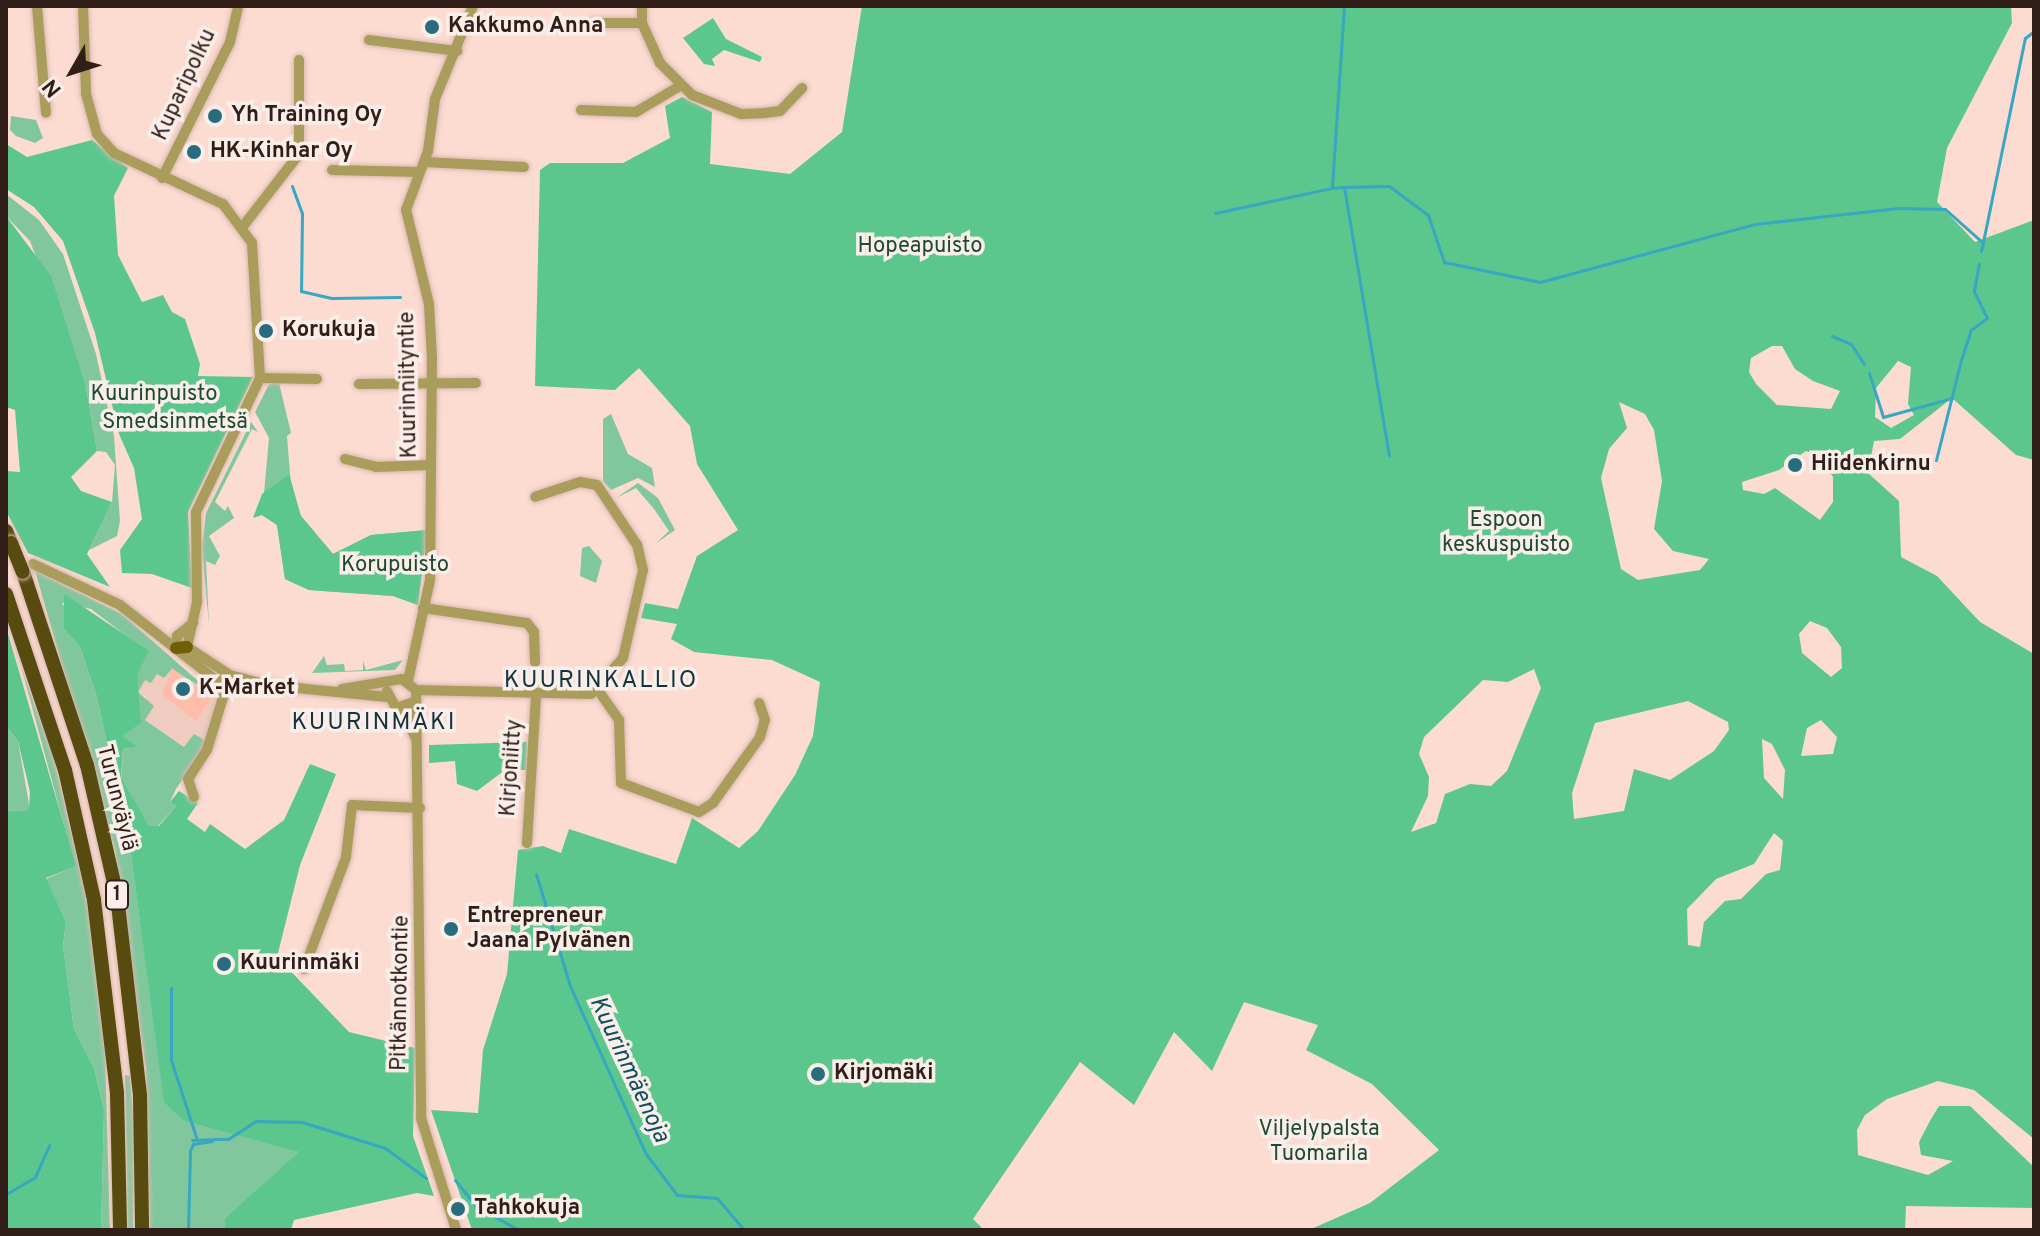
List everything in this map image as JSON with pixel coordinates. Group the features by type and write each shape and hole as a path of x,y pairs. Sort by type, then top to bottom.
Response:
{"highway":[{"name":"Turunväylä","path":"8,537 28,568 83,752 117,896 140,1096 142,1230"},
{"name":"Turunväylä","path":"6,594 65,770 94,900 117,1094 120,1230"}],"street":[{"path":"37,6 46,113"},
{"path":"83,6 86,94 97,134 114,153 223,204 244,225 256,268 260,378 196,512 193,623 181,648"},
{"name":"Kuparipolku","path":"162,178 230,42 238,6"},
{"name":"Kuurinniityntie","path":"387,697 402,680 423,608 431,560 429,304 406,222 422,167 435,99 473,6"},
{"path":"642,6 642,23 660,63 680,86 741,114 780,111 802,88"},
{"path":"594,23 642,23"},
{"path":"369,40 457,51"},
{"path":"244,225 299,154 299,60"},
{"path":"581,110 636,112 680,86"},
{"path":"332,170 524,167"},
{"path":"260,378 317,379"},
{"path":"359,384 476,383"},
{"path":"345,459 376,467 430,465"},
{"path":"28,568 98,592 229,680 342,689 387,697 402,709 416,696 536,695 598,690 623,658 642,557 597,485 580,482 535,497"},
{"path":"423,608 527,623 534,632 535,662"},
{"path":"194,797 188,779 207,750 229,680"},
{"path":"342,689 402,680 416,696"},
{"path":"598,690 619,720 621,783 699,812 713,803 760,737 765,720 759,703"},
{"name":"Kirjoniitty","path":"527,843 536,695"},
{"name":"Pitkännotkontie","path":"416,696 420,808 421,1118 456,1230"},
{"name":"Pitkännotkontie","path":"402,709 419,751"},
{"path":"304,969 346,857 352,805 420,808"}],"shaded area":[{"path":"149,651 219,698 208,742 185,747 144,719 146,697 138,692"}],"green space":[{"name":"Espoon keskuspuisto","path":"862,6 2011,6 2012,23 1947,148 1937,202 1975,242 2034,220 2034,460 2016,455 1952,398 1900,439 1874,441 1868,473 1899,501 1901,557 1937,576 1980,622 2034,654 2034,1139 1974,1090 1938,1081 1887,1099 1865,1115 1857,1130 1858,1155 1928,1175 1953,1161 1921,1155 1919,1142 1931,1119 1939,1106 1970,1106 2034,1167 2034,1208 1906,1206 1905,1230 1309,1230 1370,1203 1439,1150 1372,1084 1306,1050 1318,1025 1244,1002 1212,1071 1174,1032 1134,1105 1080,1062 973,1219 984,1230 472,1230 431,1110 478,1113 483,1050 507,974 518,850 543,846 561,853 569,829 676,864 692,818 739,848 758,831 795,775 813,736 820,682 772,660 694,652 671,639 677,624 641,618 645,603 678,609 697,556 738,530 697,464 690,426 639,368 615,390 535,386 540,170 550,163 623,163 670,138 665,106 682,97 712,112 710,164 790,174 842,132","holes":["1772,346 1782,346 1795,369 1813,381 1840,391 1831,409 1777,405 1756,384 1749,372 1751,358","1898,361 1911,367 1908,404 1914,415 1891,428 1875,417 1876,388","1619,402 1645,414 1654,430 1662,481 1654,529 1673,551 1709,559 1700,570 1638,580 1621,569 1601,478 1609,449 1627,428","1806,451 1819,456 1833,477 1833,502 1820,520 1775,488 1764,494 1743,490 1742,482 1779,470","1810,621 1827,628 1841,647 1842,668 1831,677 1802,653 1799,634","1534,669 1541,688 1507,771 1491,786 1470,784 1445,794 1436,823 1411,832 1428,796 1429,777 1419,754 1424,737 1483,680 1508,682","1688,701 1728,722 1729,730 1714,751 1670,780 1634,769 1624,811 1574,819 1572,793 1595,723","1821,720 1837,737 1833,754 1801,756 1807,728","1762,739 1772,744 1785,770 1783,799 1764,778","1774,833 1783,841 1780,870 1766,874 1741,899 1725,901 1704,922 1700,947 1688,945 1687,909 1716,879 1754,864"]},
{"path":"713,18 726,39 762,57 760,62 724,50 712,59 715,66 704,64 683,38"},
{"path":"11,116 36,120 43,138 35,143 16,136 10,130"},
{"name":"Smedsinmetsä","path":"92,140 128,168 114,196 118,255 142,302 163,295 172,312 185,319 200,364 198,376 253,377 188,512 192,588 152,574 122,573 120,550 142,519 134,468 119,434 95,333 63,241 34,207 6,189 6,144 27,157"},
{"path":"6,194 39,220 63,254 96,354 114,436 120,521 117,536 89,550 112,502 115,465 106,452 97,451 86,387 30,241 6,216"},
{"path":"6,216 51,276 86,387 97,451 71,477 81,491 112,502 87,554 110,587 28,553 6,511 6,471 20,472 15,410 6,407"},
{"name":"Korupuisto","path":"279,383 291,433 287,436 292,498 301,516 333,554 371,535 427,530 418,605 393,596 309,590 285,579 277,525 262,515 269,438 255,412 269,384"},
{"path":"611,414 628,454 652,468 655,487 638,478 611,490 603,481 603,419"},
{"path":"251,422 258,432 252,429 215,502 225,511 228,506 234,518 209,536 220,556 215,565 206,561 209,625 202,548 206,513"},
{"name":"Korupuisto","path":"289,474 301,516 333,554 371,535 427,530 418,605 393,596 309,590 285,579 277,525 262,515 253,518 262,494"},
{"path":"638,483 658,498 675,530 655,544 669,531 654,509 636,488 616,498"},
{"path":"589,546 602,561 596,583 580,576 582,548"},
{"path":"35,571 122,614 214,695 172,669 164,678 157,674 151,683 145,680 138,692 154,706 145,720 184,747 194,734 208,742 176,789 170,802 176,806 158,826 149,826 121,785 123,749 138,747 121,737 137,711 133,641 91,609 62,603 69,615 64,629 80,647 96,694 130,847 165,1102 183,1121 300,1152 225,1218 225,1230 150,1230 146,1070 115,850"},
{"path":"64,594 149,651 137,675 141,723 122,736 138,747 123,749 121,778 149,826 159,826 176,806 170,802 179,791 198,803 187,819 205,832 210,824 245,849 284,820 310,764 336,774 300,865 277,957 349,1032 415,1048 413,1136 434,1196 417,1193 294,1220 291,1230 225,1230 225,1218 299,1152 183,1121 164,1102 130,847 96,694 80,647 64,629"},
{"path":"6,627 76,866 46,878 66,922 63,945 74,1029 94,1068 104,1110 101,1230 6,1230 6,811 29,810 30,792 18,741 6,726"},
{"path":"324,656 327,665 344,664 345,671 363,670 363,661 366,670 403,660 395,670 312,673"},
{"path":"21,666 54,759 91,919 104,1014 110,1230 101,1230 104,1110 94,1068 74,1029 63,945 66,922 46,879 75,866"},
{"path":"6,726 18,741 30,810 6,811"},
{"path":"527,742 526,770 505,770 477,791 457,784 455,761 429,763 429,745"},
{"path":"125,1075 130,1076 134,1129 133,1230 128,1230"}],"building":[{"name":"K-Market","path":"172,668 212,698 196,721 162,695"}],"waterway":[{"path":"1344,6 1332,188 1344,187 1389,455"},
{"path":"1983,242 2025,38 2034,31"},
{"path":"292,186 302,213 301,291 331,298 400,297"},
{"path":"1344,187 1389,186 1428,215 1444,262 1540,282 1755,224 1898,208 1945,209 1983,243 1981,251"},
{"path":"1215,213 1332,188"},
{"path":"1936,460 1971,330 1987,318 1974,291 1979,263"},
{"path":"1832,336 1851,344 1864,364"},
{"path":"1869,373 1883,417 1952,398"},
{"name":"Kuurinmäenoja","path":"536,874 570,986 646,1154 677,1195 717,1198 744,1230"},
{"path":"171,988 171,1060 197,1140"},
{"path":"192,1140 228,1139 256,1121 302,1122 385,1148 426,1178"},
{"path":"188,1230 190,1151 193,1144 212,1141"},
{"path":"6,1194 35,1177 49,1145"},
{"path":"455,1180 477,1207 519,1230"}],"place":[{"name":"Kakkumo Anna","path":"432,27"},
{"name":"Yh Training Oy","path":"215,116"},
{"name":"HK-Kinhar Oy","path":"194,152"},
{"name":"Korukuja","path":"266,331"},
{"name":"Hiidenkirnu","path":"1795,465"},
{"name":"K-Market","path":"183,689"},
{"name":"Entrepreneur Jaana Pylvänen","path":"451,929"},
{"name":"Kuurinmäki","path":"224,964"},
{"name":"Kirjomäki","path":"818,1074"},
{"name":"Tahkokuja","path":"458,1209"}],"district":[{"name":"KUURINKALLIO","path":"601,682"},
{"name":"KUURINMÄKI","path":"374,724"}],"park label":[{"name":"Hopeapuisto","path":"920,247"},
{"name":"Kuurinpuisto","path":"154,395"},
{"name":"Viljelypalsta Tuomarila","path":"1319,1142"}]}
